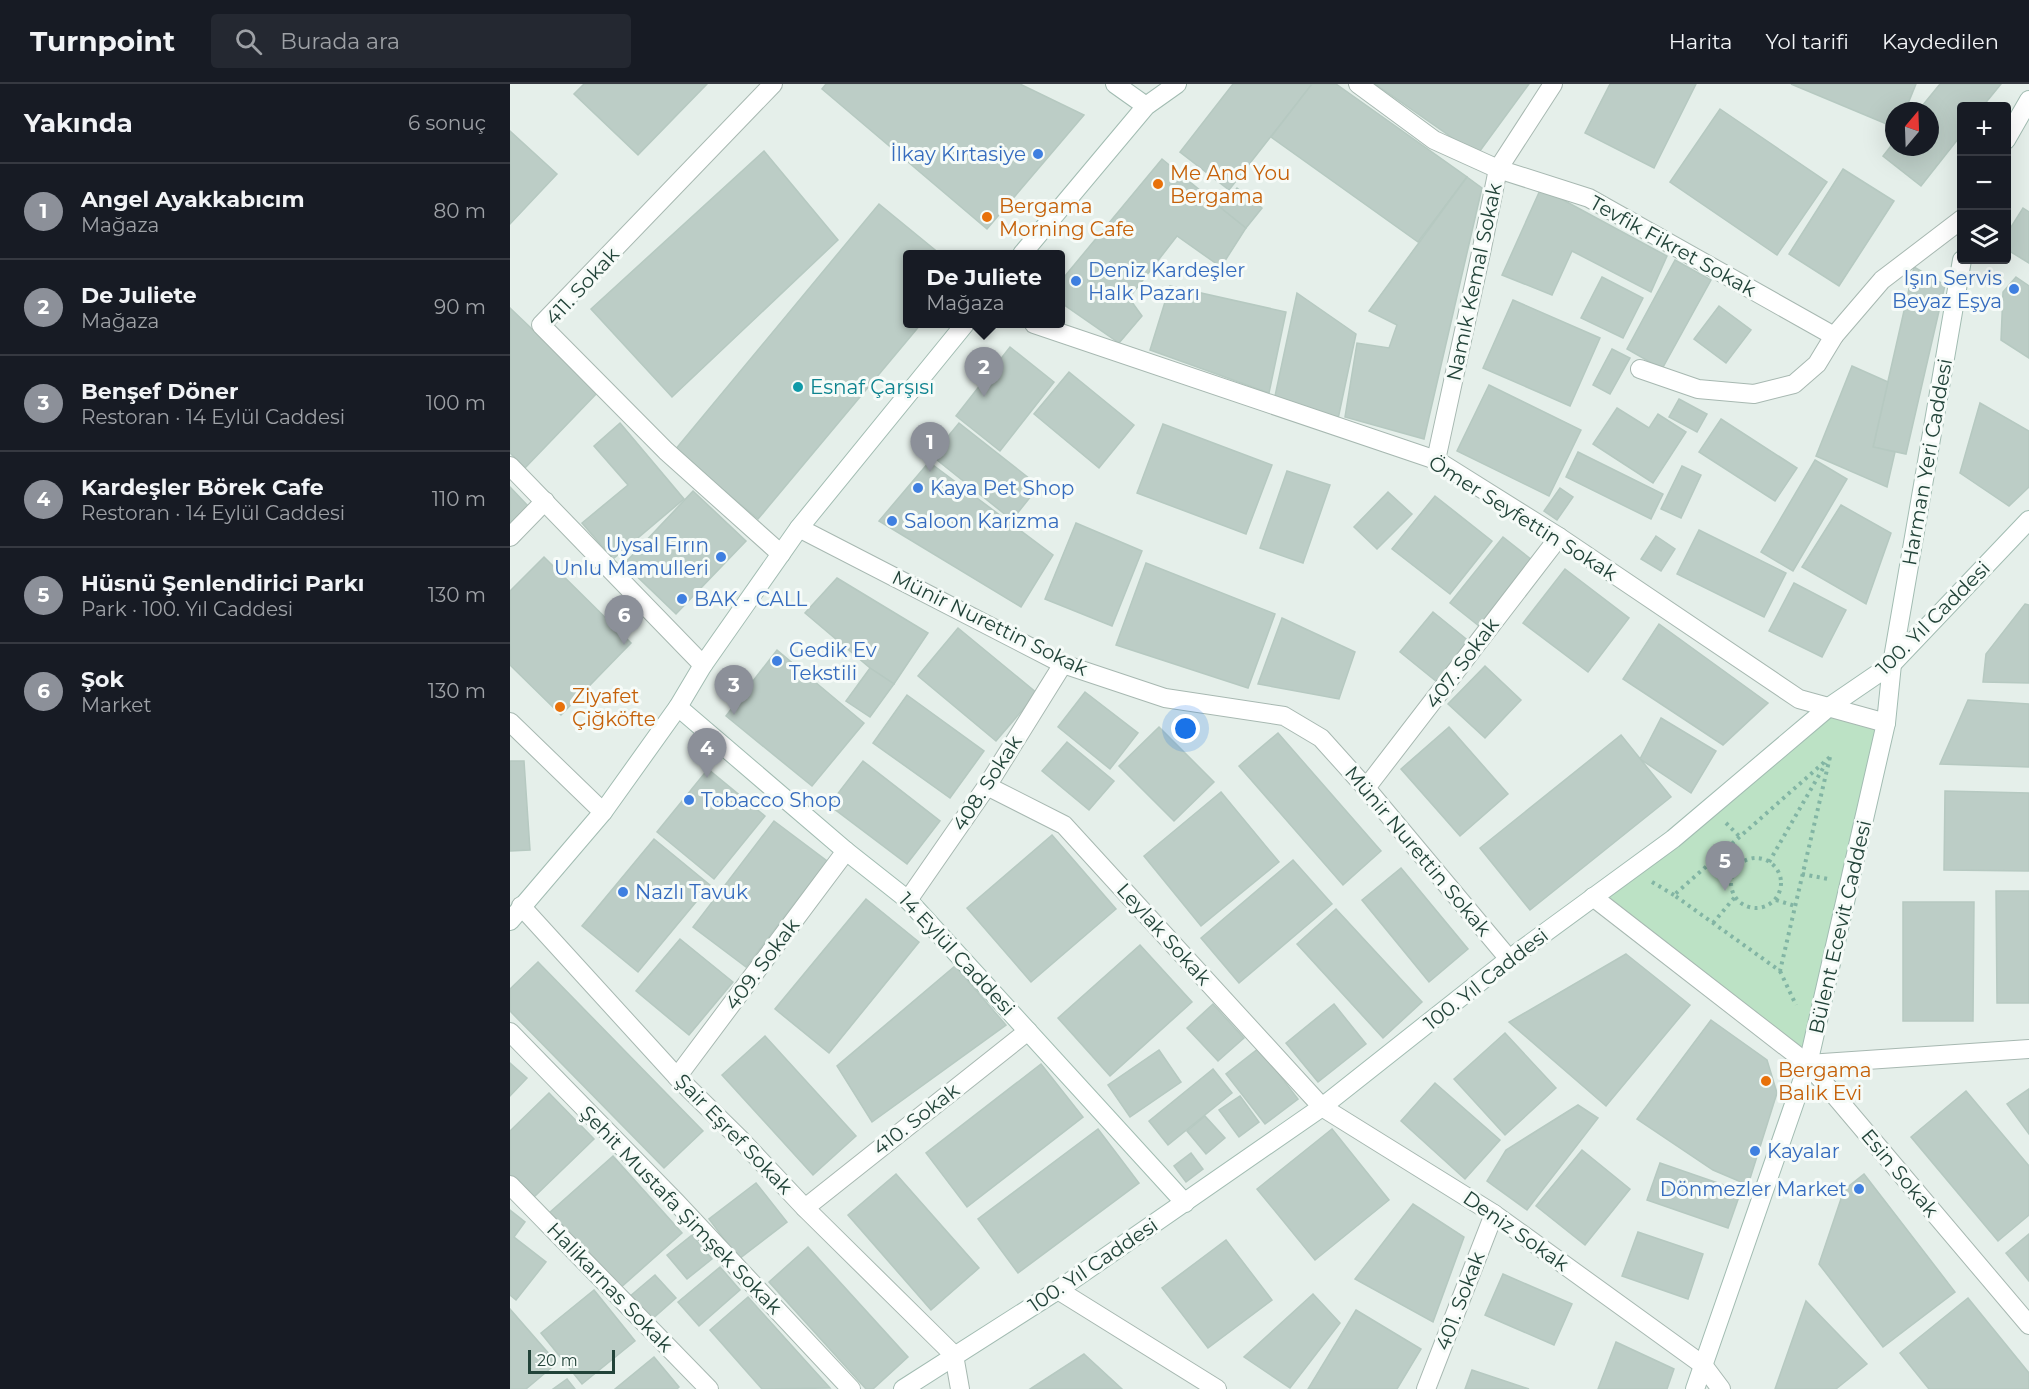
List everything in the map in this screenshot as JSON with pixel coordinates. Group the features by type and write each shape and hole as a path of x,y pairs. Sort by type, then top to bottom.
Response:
{"street":[{"name":"411. Sokak","path":"773,84 541,325 666,451 781,554"},
{"path":"1115,84 1146,106"},
{"path":"1146,106 1153,84"},
{"path":"1026,250 1146,106 1177,84"},
{"name":"Tevfik Fikret Sokak","path":"1358,84 1434,140 1498,169 1589,198 1834,336"},
{"name":"Namık Kemal Sokak","path":"1436,460 1498,169 1553,84"},
{"path":"2011,133 2029,100"},
{"path":"1640,369 1698,389 1754,394 1794,384 1817,364 1834,336 1882,280 1957,223"},
{"name":"Harman Yeri Caddesi","path":"1892,664 1961,264"},
{"path":"510,921 603,812 799,528 962,328"},
{"name":"Ömer Seyfettin Sokak","path":"1046,328 1436,460 1558,537 1799,699 1886,723"},
{"path":"510,466 703,665"},
{"path":"510,537 545,501"},
{"name":"100. Yıl Caddesi","path":"903,1389 1058,1290 1322,1107 1509,959 1673,839 1828,707 1892,664 2029,520"},
{"name":"Münir Nurettin Sokak","path":"799,528 1063,664 1165,698 1284,716 1322,738 1509,959"},
{"name":"407. Sokak","path":"1366,788 1558,537"},
{"name":"408. Sokak","path":"908,900 987,786 1063,664"},
{"name":"Bülent Ecevit Caddesi","path":"1695,1389 1808,1064 1886,723 1892,664"},
{"name":"14 Eylül Caddesi","path":"678,706 846,851 908,900 1185,1203"},
{"path":"510,722 603,812"},
{"name":"Leylak Sokak","path":"987,786 1064,825 1322,1107"},
{"name":"409. Sokak","path":"677,1077 846,851"},
{"name":"Esin Sokak","path":"1593,897 1808,1064 2029,1325"},
{"name":"Şair Eşref Sokak","path":"521,906 677,1077 954,1355"},
{"name":"410. Sokak","path":"805,1208 1028,1030"},
{"name":"Şehit Mustafa Şimşek Sokak","path":"510,1032 684,1210 851,1389"},
{"path":"1808,1064 2029,1049"},
{"name":"Deniz Sokak","path":"1322,1107 1494,1214 1703,1365 1721,1389"},
{"name":"Halikarnas Sokak","path":"510,1185 709,1389"},
{"name":"401. Sokak","path":"1426,1389 1494,1214"},
{"path":"1058,1290 1217,1389"},
{"path":"954,1355 960,1389"}],"path":[{"path":"1830,757 1795,906 1780,971 1674,895 1830,757"},
{"path":"1769,862 1830,757"},
{"path":"1732,844 1742,862"},
{"path":"1758,858 1769,862 1779,872 1782,880 1782,889 1776,900 1764,908 1755,909 1740,903 1735,897 1731,882 1737,867 1742,862 1758,858"},
{"path":"1713,923 1735,897"},
{"path":"1776,900 1795,906"}],"green space":[{"path":"1829,707 1886,723 1808,1064 1593,897"}],"building":[{"path":"584,84 707,84 638,155 574,94"},
{"path":"826,84 1020,84 1084,115 987,229 822,89"},
{"path":"1233,84 1312,84 1229,190 1180,152"},
{"path":"1312,84 1336,84 1467,177 1418,242 1271,137"},
{"path":"1375,84 1529,84 1477,155"},
{"path":"1610,84 1696,84 1654,168 1585,133"},
{"path":"1791,84 1916,84 1909,102 1885,102 1885,123"},
{"path":"1940,84 2001,84 1986,102 1957,102 1957,140 1921,186 1883,156 1885,153 1885,156 1939,156 1939,102 1925,102"},
{"path":"1720,109 1827,182 1777,255 1670,182"},
{"path":"510,131 557,174 510,224"},
{"path":"764,151 838,240 672,397 591,309"},
{"path":"1162,159 1246,228 1221,267 1177,236 1129,298 1142,316 1119,343 1065,305 1065,276"},
{"path":"1843,169 1894,201 1839,286 1789,254"},
{"path":"1467,177 1482,188 1424,439 1345,417 1357,343 1389,348 1397,325 1369,311"},
{"path":"1237,188 1262,208 1246,228 1221,208"},
{"path":"1541,188 1667,256 1651,292 1572,251 1552,295 1502,275"},
{"name":"Esnaf Çarşısı","path":"879,204 935,250 903,250 903,328 918,328 758,519 675,450"},
{"path":"2023,208 2029,212 2029,263 2011,252 2011,227"},
{"path":"1675,260 1711,280 1662,369 1627,349"},
{"path":"1914,267 1945,285 1906,454 1873,447"},
{"path":"1602,277 1643,298 1623,338 1581,318"},
{"path":"2016,277 2029,286 2029,358 2001,340 2003,292"},
{"path":"1170,286 1286,312 1269,393 1150,350"},
{"path":"1297,293 1356,334 1338,419 1275,396"},
{"path":"1513,300 1600,338 1570,406 1483,368"},
{"path":"1719,306 1751,330 1726,363 1694,339"},
{"path":"510,308 598,392 525,468 510,453"},
{"path":"1010,347 1054,382 1000,451 956,416"},
{"path":"1612,349 1630,358 1610,394 1593,385"},
{"path":"1852,366 1888,382 1873,447 1895,452 1887,487 1816,456"},
{"path":"1069,372 1134,425 1099,468 1034,414"},
{"path":"1489,385 1581,430 1549,496 1457,451"},
{"path":"1679,399 1707,414 1697,432 1669,417"},
{"path":"1980,403 2029,431 2029,487 2009,506 1960,473"},
{"path":"1617,408 1649,428 1658,414 1686,432 1653,483 1593,444"},
{"path":"1721,419 1797,468 1775,501 1699,452"},
{"path":"620,423 684,499 613,559 582,523 628,485 594,446"},
{"path":"959,423 1039,486 1012,520 932,456"},
{"path":"1163,424 1272,465 1246,534 1137,493"},
{"path":"1578,452 1663,494 1651,519 1566,477"},
{"path":"1815,460 1847,479 1793,571 1761,552"},
{"path":"929,462 1053,555 1021,607 879,521"},
{"path":"1682,466 1701,475 1681,518 1661,509"},
{"path":"1287,471 1330,485 1303,563 1260,548"},
{"path":"510,487 528,506 510,523"},
{"path":"1560,488 1573,497 1557,520 1544,511"},
{"path":"693,491 746,541 676,614 624,564"},
{"path":"1388,492 1412,514 1377,549 1354,527"},
{"path":"1435,496 1492,541 1450,594 1392,549"},
{"path":"1841,505 1891,533 1866,604 1802,567"},
{"path":"1076,523 1142,551 1112,626 1045,599"},
{"path":"1699,530 1786,573 1764,617 1677,574"},
{"path":"1656,536 1675,549 1661,571 1641,559"},
{"path":"1503,537 1532,560 1479,626 1450,603"},
{"path":"544,557 631,643 561,715 510,665 510,591"},
{"path":"1146,563 1275,614 1248,688 1116,645"},
{"path":"1565,569 1629,618 1588,672 1523,623"},
{"path":"837,578 928,633 894,684 870,668 805,613"},
{"path":"1794,583 1846,610 1822,657 1769,631"},
{"path":"2025,604 2029,605 2029,683 1983,682 1986,654"},
{"path":"1433,612 1470,642 1437,682 1400,652"},
{"path":"1282,618 1355,652 1339,699 1258,684"},
{"path":"1659,624 1768,703 1723,745 1623,679"},
{"path":"958,628 1037,693 996,741 918,676"},
{"path":"777,650 864,723 812,786 726,716"},
{"path":"1485,666 1521,700 1485,738 1448,704"},
{"path":"870,668 894,684 870,717 846,701"},
{"path":"1085,692 1138,733 1110,769 1058,727"},
{"path":"907,695 984,751 950,798 873,743"},
{"path":"1968,700 2029,704 2029,767 1940,764"},
{"path":"1661,718 1716,751 1691,793 1640,759"},
{"path":"1159,727 1214,782 1174,821 1119,766"},
{"path":"1449,727 1508,794 1460,836 1401,769"},
{"path":"1278,733 1381,851 1343,885 1239,766"},
{"path":"1621,735 1671,797 1530,910 1480,848"},
{"path":"1067,742 1114,781 1089,810 1042,771"},
{"path":"510,761 524,761 530,850 510,851"},
{"path":"863,761 940,821 907,864 829,805"},
{"path":"708,769 765,816 714,879 657,832"},
{"path":"1945,791 2029,793 2029,871 1944,870"},
{"path":"1221,792 1279,862 1201,926 1144,856"},
{"path":"774,821 827,861 746,967 693,927"},
{"path":"1052,835 1116,909 1031,982 967,908"},
{"path":"654,839 710,885 638,972 582,926"},
{"path":"1293,860 1332,904 1239,983 1201,938"},
{"path":"1401,868 1468,949 1429,982 1362,900"},
{"path":"1996,891 2029,891 2029,1003 1997,1003"},
{"path":"866,899 919,942 829,1053 775,1009"},
{"path":"1903,902 1974,902 1973,1021 1903,1021"},
{"path":"1336,909 1422,1002 1383,1038 1297,944"},
{"path":"680,939 733,982 689,1035 636,991"},
{"path":"1140,945 1192,1002 1110,1076 1058,1018"},
{"path":"1626,954 1690,1005 1606,1106 1509,1022"},
{"path":"538,962 703,1131 664,1168 510,1011 510,989"},
{"path":"955,966 1006,1025 872,1122 837,1066"},
{"path":"1213,1004 1244,1038 1218,1061 1187,1028"},
{"path":"1334,1004 1366,1044 1318,1082 1286,1043"},
{"path":"1711,1020 1767,1060 1777,1093 1748,1185 1713,1170 1637,1119"},
{"path":"1505,1033 1556,1088 1505,1135 1454,1079"},
{"path":"765,1036 856,1136 813,1175 722,1075"},
{"path":"1259,1048 1298,1099 1265,1124 1226,1074"},
{"path":"1159,1050 1181,1082 1130,1117 1108,1085"},
{"path":"510,1063 527,1078 510,1096"},
{"path":"1041,1064 1083,1117 967,1207 926,1153"},
{"path":"1213,1069 1232,1093 1168,1145 1149,1121"},
{"path":"1435,1083 1500,1140 1465,1179 1401,1121"},
{"path":"2029,1089 2029,1134 2007,1104"},
{"path":"1966,1091 2029,1166 2029,1215 1998,1241 1911,1137"},
{"path":"549,1093 594,1139 533,1198 510,1175 510,1131"},
{"path":"1240,1096 1259,1122 1239,1137 1219,1110"},
{"path":"1578,1105 1598,1118 1527,1210 1487,1181 1506,1150"},
{"path":"1205,1116 1225,1138 1206,1154 1187,1131"},
{"path":"1098,1129 1139,1183 1018,1273 978,1219"},
{"path":"1332,1129 1389,1200 1315,1260 1257,1189"},
{"path":"1582,1150 1630,1189 1585,1245 1536,1206"},
{"path":"1191,1153 1203,1169 1186,1182 1174,1166"},
{"path":"613,1156 682,1233 618,1290 549,1213"},
{"path":"1660,1163 1741,1191 1728,1228 1647,1200"},
{"path":"896,1174 979,1268 931,1310 848,1215"},
{"path":"1864,1174 1955,1292 1883,1347 1819,1264 1844,1190"},
{"path":"756,1183 787,1222 739,1259 709,1219"},
{"path":"1413,1204 1464,1237 1433,1322 1355,1279"},
{"path":"510,1210 525,1222 514,1237 546,1262 516,1300 510,1295"},
{"path":"1638,1232 1703,1254 1688,1299 1622,1276"},
{"path":"2029,1234 2029,1281 2006,1253"},
{"path":"692,1235 712,1259 687,1279 667,1255"},
{"path":"1226,1240 1272,1300 1208,1348 1162,1288"},
{"path":"808,1247 908,1357 873,1389 866,1389 769,1282"},
{"path":"720,1267 740,1290 699,1326 678,1302"},
{"path":"1503,1274 1572,1304 1554,1345 1485,1315"},
{"path":"655,1275 676,1298 650,1321 629,1297"},
{"path":"594,1290 635,1341 582,1384 541,1333"},
{"path":"1313,1294 1340,1323 1290,1388 1244,1357"},
{"path":"748,1297 830,1388 762,1389 710,1330"},
{"path":"1968,1298 2029,1373 2029,1389 1929,1389 1900,1353"},
{"path":"1806,1301 1867,1364 1836,1389 1775,1389"},
{"path":"510,1309 557,1363 526,1389 510,1389"},
{"path":"1356,1310 1421,1349 1397,1389 1308,1389"},
{"path":"1616,1342 1674,1369 1667,1389 1598,1389"},
{"path":"1084,1354 1122,1389 1030,1389"},
{"path":"654,1357 679,1387 677,1389 615,1389"},
{"path":"1472,1370 1529,1389 1465,1389"},
{"path":"567,1379 575,1389 553,1389"}],"place":[{"name":"İlkay Kırtasiye","path":"1038,154"},
{"name":"Me And You Bergama","path":"1158,184"},
{"name":"Bergama Morning Cafe","path":"987,217"},
{"name":"Deniz Kardeşler Halk Pazarı","path":"1076,281"},
{"name":"Işın Servis Beyaz Eşya","path":"2014,289"},
{"name":"Esnaf Çarşısı","path":"798,387"},
{"name":"De Juliete","path":"984,397"},
{"name":"Angel Ayakkabıcım","path":"930,472"},
{"name":"Kaya Pet Shop","path":"918,488"},
{"name":"Saloon Karizma","path":"892,521"},
{"name":"Uysal Fırın Unlu Mamulleri","path":"721,557"},
{"name":"BAK - CALL","path":"682,599"},
{"name":"Şok","path":"624,645"},
{"name":"Gedik Ev Tekstili","path":"777,661"},
{"name":"Ziyafet Çiğköfte","path":"560,707"},
{"name":"Benşef Döner","path":"734,715"},
{"name":"Kardeşler Börek Cafe","path":"707,778"},
{"name":"Tobacco Shop","path":"689,800"},
{"name":"Hüsnü Şenlendirici Parkı","path":"1725,891"},
{"name":"Nazlı Tavuk","path":"623,892"},
{"name":"Bergama Balık Evi","path":"1766,1081"},
{"name":"Kayalar","path":"1755,1151"},
{"name":"Dönmezler Market","path":"1859,1189"}]}
